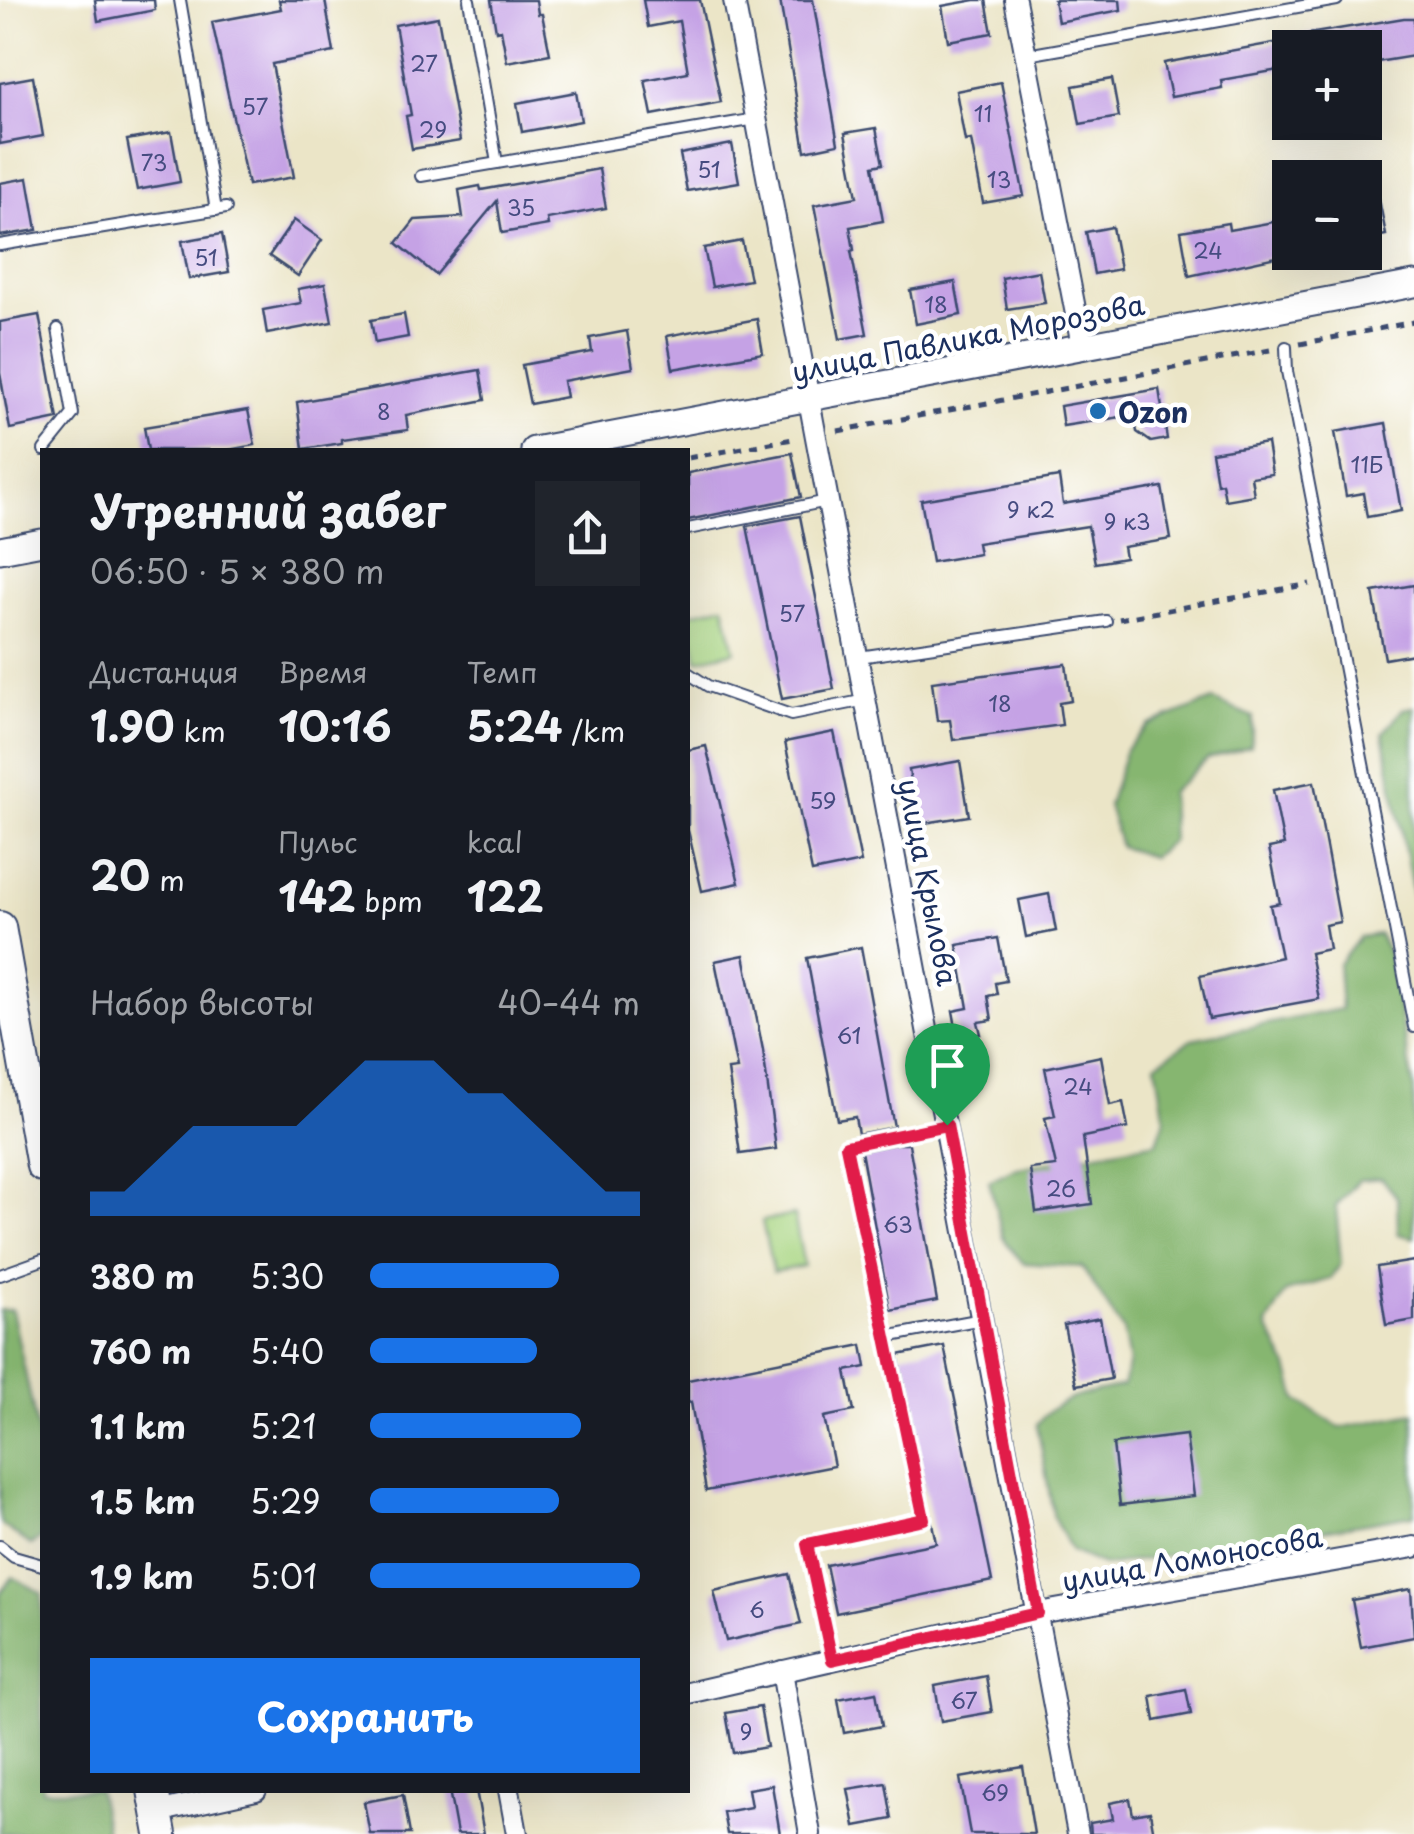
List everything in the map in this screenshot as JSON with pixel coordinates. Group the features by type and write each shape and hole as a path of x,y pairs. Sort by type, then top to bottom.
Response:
{"main road":[{"path":"0,927 36,1094 40,1142"}],"street":[{"name":"улица Крылова","path":"734,0 1078,1834"},
{"path":"1015,0 1082,345"},
{"name":"улица Павлика Морозова","path":"545,448 1414,284"},
{"path":"0,550 40,542"},
{"name":"улица Ломоносова","path":"690,1693 1038,1613 1414,1547"},
{"path":"782,1672 810,1834"},
{"path":"157,1812 242,1793"},
{"path":"510,1793 517,1834"}],"lane":[{"path":"0,246 221,209 180,0"},
{"path":"469,0 497,163"},
{"path":"1026,55 1337,0"},
{"path":"421,176 757,119"},
{"path":"47,448 73,414 58,328"},
{"path":"1286,347 1287,371 1414,1028"},
{"path":"690,529 829,501"},
{"path":"859,657 1106,621"},
{"path":"690,674 708,686 791,715 867,700"},
{"path":"832,1660 807,1544 924,1519 846,1146 947,1125"},
{"path":"0,1276 40,1261"},
{"path":"886,1337 983,1319"},
{"path":"0,1546 14,1557 40,1564"}],"path":[{"path":"690,458 1414,322"},
{"path":"1106,621 1328,581"}],"green space":[{"path":"724,605 735,651 698,660 690,614"},
{"path":"1213,700 1253,717 1251,746 1207,759 1170,793 1172,840 1152,857 1120,847 1108,805 1126,749 1149,725"},
{"path":"1414,707 1414,900 1383,733 1403,709"},
{"path":"1379,934 1389,956 1414,1090 1414,1238 1398,1234 1397,1198 1381,1178 1359,1180 1336,1206 1341,1264 1330,1279 1286,1292 1267,1325 1288,1367 1297,1400 1340,1428 1414,1413 1414,1515 1105,1566 1071,1551 1054,1519 1037,1424 1065,1402 1123,1386 1129,1362 1123,1330 1082,1267 1023,1263 1003,1238 989,1181 1013,1169 1157,1142 1165,1119 1156,1064 1192,1039 1341,1009 1338,965 1360,937"},
{"path":"794,1215 804,1266 773,1272 762,1221"},
{"path":"0,1310 12,1310 40,1443 40,1539 31,1545 2,1525"},
{"path":"13,1577 40,1592 40,1793 99,1793 106,1834 0,1834 0,1593"}],"building":[{"path":"95,0 154,0 155,10 98,21"},
{"path":"279,0 325,0 334,52 272,64 294,177 248,185 212,22 281,9"},
{"path":"491,0 536,0 550,54 507,62"},
{"path":"643,0 700,0 721,102 652,115 645,80 688,72 679,21 648,27"},
{"path":"780,0 813,0 838,144 805,151"},
{"path":"986,0 992,33 948,41 942,6"},
{"path":"1054,0 1120,0 1121,10 1058,22"},
{"path":"438,17 460,141 412,149 406,116 411,115 395,25"},
{"path":"1414,18 1414,56 1382,61 1382,30 1332,30"},
{"path":"1272,43 1272,71 1221,80 1222,88 1171,97 1164,63"},
{"path":"33,77 43,136 0,144 0,83"},
{"path":"1112,79 1119,117 1080,124 1073,86"},
{"path":"1001,82 1024,196 983,203 971,140 965,141 956,91"},
{"path":"576,92 581,121 522,132 517,103"},
{"path":"876,128 883,164 873,166 883,221 850,227 867,334 840,339 814,205 857,197 845,133"},
{"path":"171,132 180,182 137,190 127,140"},
{"path":"732,144 739,182 687,191 680,154"},
{"path":"599,169 606,208 547,219 548,225 502,233 497,201 436,275 397,243 415,220 463,217 459,190 480,186 481,190"},
{"path":"28,178 37,230 0,236 0,183"},
{"path":"294,220 322,240 298,276 269,256"},
{"path":"1272,222 1272,258 1189,276 1181,231 1228,223 1229,230"},
{"path":"1112,227 1120,269 1094,274 1086,232"},
{"path":"222,234 229,272 189,279 182,241"},
{"path":"742,241 750,280 712,287 704,248"},
{"path":"1039,271 1045,303 1007,309 1002,278"},
{"path":"955,282 961,315 916,324 910,290"},
{"path":"325,284 332,322 267,334 263,310 301,303 298,289"},
{"path":"404,314 408,337 375,343 371,320"},
{"path":"39,315 58,419 10,429 0,373 0,322"},
{"path":"757,319 763,353 673,369 667,336"},
{"path":"627,331 633,368 563,381 566,397 530,404 522,365 592,352 590,338"},
{"path":"480,370 485,400 406,415 408,430 342,439 342,443 310,448 303,448 297,402"},
{"path":"1159,389 1167,439 1151,442 1137,432 1134,415 1063,426 1060,406"},
{"path":"248,410 255,445 148,448 144,427"},
{"path":"1386,423 1401,511 1367,517 1363,493 1346,496 1335,432"},
{"path":"1267,443 1272,474 1251,477 1254,495 1225,500 1222,483 1217,484 1212,452"},
{"path":"792,453 801,497 690,520 690,473"},
{"path":"1059,477 1063,504 1162,487 1171,539 1123,547 1125,558 1095,563 1088,526 977,543 979,554 932,562 921,500"},
{"path":"800,516 834,689 782,699 747,526"},
{"path":"1414,585 1414,654 1385,659 1373,592"},
{"path":"1066,664 1071,701 1059,703 1062,725 953,740 950,720 937,721 932,682"},
{"path":"834,732 861,862 812,872 785,742"},
{"path":"706,746 739,883 702,891 690,839 690,750"},
{"path":"960,761 969,816 918,824 909,770"},
{"path":"1314,782 1340,922 1325,925 1329,949 1310,953 1319,999 1209,1019 1200,976 1281,957 1270,905 1280,903 1269,848 1284,845 1273,790"},
{"path":"1049,894 1056,931 1026,937 1019,900"},
{"path":"998,938 1006,981 995,983 997,994 988,996 992,1020 978,1022 981,1034 958,1038 953,1011 968,1008 957,945"},
{"path":"861,947 894,1127 858,1134 855,1117 837,1120 807,958"},
{"path":"744,955 763,1050 776,1149 740,1154 728,1070 737,1069 715,961"},
{"path":"1101,1056 1110,1105 1123,1102 1128,1128 1083,1137 1092,1204 1036,1212 1030,1169 1056,1166 1045,1118 1055,1116 1045,1068"},
{"path":"909,1144 937,1301 890,1310 861,1151"},
{"path":"1414,1261 1414,1320 1386,1325 1377,1267"},
{"path":"1100,1318 1111,1379 1076,1385 1064,1325"},
{"path":"862,1345 866,1367 846,1371 854,1411 824,1417 834,1466 706,1491 690,1402 690,1380"},
{"path":"944,1346 992,1581 836,1613 826,1565 936,1543 898,1355"},
{"path":"1186,1435 1194,1496 1120,1505 1113,1444"},
{"path":"789,1574 801,1624 726,1641 714,1591"},
{"path":"1411,1589 1414,1637 1361,1647 1352,1600"},
{"path":"986,1676 992,1712 941,1721 935,1686"},
{"path":"1186,1689 1191,1714 1155,1721 1151,1696"},
{"path":"876,1692 882,1726 844,1733 838,1699"},
{"path":"760,1707 767,1747 733,1753 726,1713"},
{"path":"1023,1767 1034,1834 970,1834 960,1778"},
{"path":"886,1783 892,1819 855,1826 848,1789"},
{"path":"772,1785 780,1834 727,1834 723,1812 751,1807 748,1789"},
{"path":"450,1793 477,1793 484,1834 457,1834"},
{"path":"403,1795 410,1834 370,1834 364,1802"},
{"path":"1130,1799 1133,1815 1150,1812 1154,1834 1091,1834 1090,1823 1113,1819 1110,1803"}],"place":[{"name":"Ozon","path":"1098,411"}],"route":[{"path":"947,1125 1038,1613 832,1660 807,1544 924,1519 846,1146 947,1125"}]}
